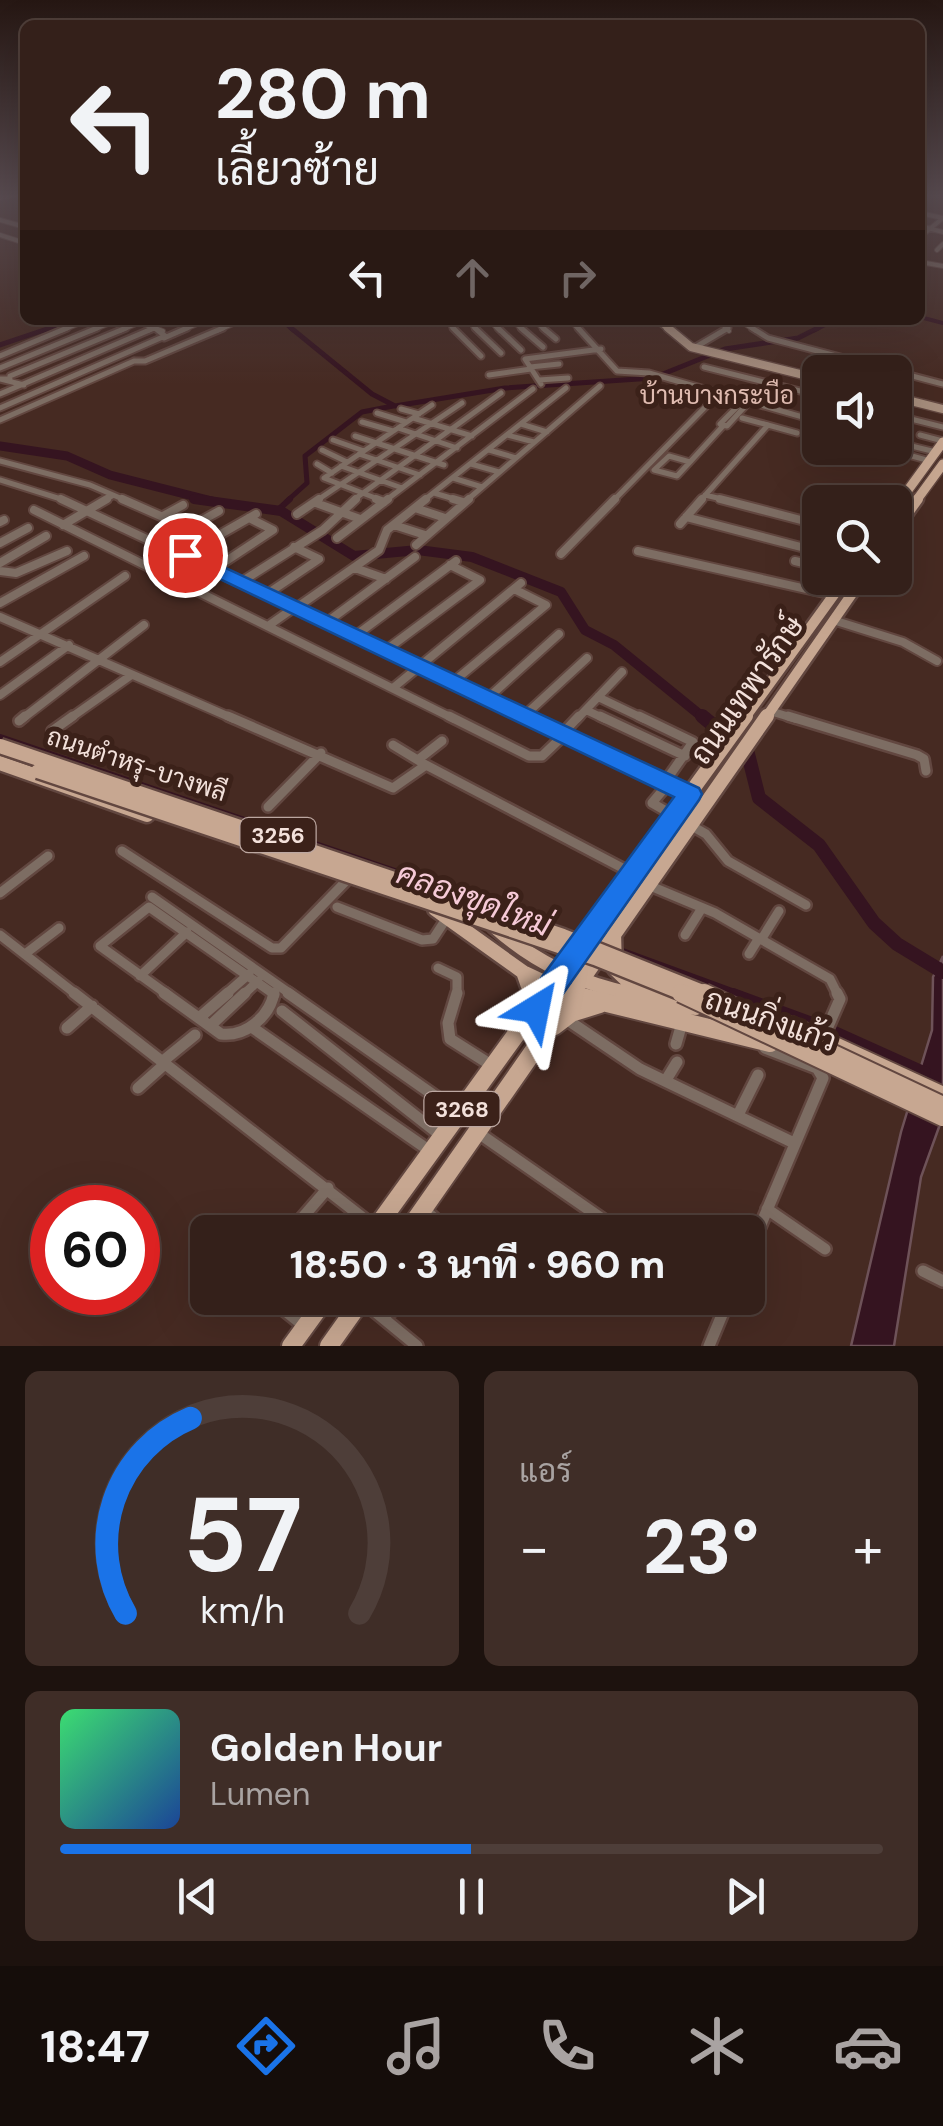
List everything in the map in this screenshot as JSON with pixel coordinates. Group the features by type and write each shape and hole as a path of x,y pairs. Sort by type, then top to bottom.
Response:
{"main road":[{"path":"912,485 943,441"},
{"path":"912,508 941,469"},
{"name":"ถนนเทพารักษ์","path":"386,1215 833,595"},
{"name":"ถนนเทพารักษ์","path":"420,1215 851,595"},
{"name":"ถนนตำหรุ-บางพลี","path":"0,745 452,895 479,912 530,968"},
{"name":"3256","path":"0,745 562,936 712,996 943,1106"},
{"name":"ถนนตำหรุ-บางพลี","path":"0,762 63,787 448,916 530,968 579,983"},
{"name":"3256","path":"34,774 578,952 724,1010 943,1117"},
{"path":"614,932 612,958 618,976 652,998"},
{"path":"536,1009 530,968 559,975"},
{"name":"ถนนกิ่งแก้ว","path":"579,983 826,1032 943,1096"},
{"name":"ถนนกิ่งแก้ว","path":"579,983 601,1004 684,1018 741,1033 816,1061 943,1126"},
{"path":"543,1035 564,1017 601,1004"},
{"path":"292,1346 314,1315"},
{"path":"328,1346 350,1315"}],"street":[{"path":"0,356 75,325"},
{"path":"0,368 105,325"},
{"path":"4,378 125,325"},
{"path":"0,408 165,336 145,325"},
{"path":"134,361 126,356 195,325"},
{"path":"0,420 134,361 146,361 229,325"},
{"path":"459,325 452,327 481,356"},
{"path":"472,325 502,353"},
{"path":"496,325 521,350"},
{"path":"518,325 542,346 554,341 539,325"},
{"path":"575,325 601,349 617,372 653,375 802,417"},
{"path":"664,325 694,348 802,375"},
{"path":"694,348 730,330 724,325"},
{"path":"749,325 763,336 834,355"},
{"path":"0,394 154,328"},
{"path":"168,337 186,344"},
{"path":"800,346 810,338"},
{"path":"827,353 836,344"},
{"path":"552,356 566,375 540,382 525,359 601,349"},
{"path":"857,355 862,350"},
{"path":"489,375 559,364"},
{"path":"704,367 802,392"},
{"path":"929,380 938,371"},
{"path":"912,375 943,384"},
{"path":"4,378 38,391"},
{"path":"416,545 600,386"},
{"path":"268,626 375,554 394,526 566,388"},
{"path":"337,538 420,475 441,464 533,389"},
{"path":"241,582 323,530 340,511 499,394 518,401"},
{"path":"560,554 718,394"},
{"path":"552,398 578,405"},
{"path":"686,467 746,401"},
{"path":"912,402 943,409"},
{"path":"298,514 462,403"},
{"path":"384,502 324,480 432,406"},
{"path":"482,407 503,412"},
{"path":"401,409 413,418"},
{"path":"538,411 562,418"},
{"path":"448,412 488,424"},
{"path":"377,414 413,418 472,436"},
{"path":"742,418 796,432"},
{"path":"912,419 943,427"},
{"path":"912,422 918,420"},
{"path":"362,422 457,448"},
{"path":"521,424 547,432"},
{"path":"680,524 768,425"},
{"path":"507,435 534,442"},
{"path":"920,435 943,441"},
{"path":"355,436 441,464"},
{"path":"334,440 420,475"},
{"path":"912,449 933,457"},
{"path":"322,450 361,473 402,488"},
{"path":"489,450 516,458"},
{"path":"912,453 933,457"},
{"path":"669,456 686,467 662,463 669,456"},
{"path":"0,461 71,479 213,539"},
{"path":"317,464 332,472"},
{"path":"471,464 499,472"},
{"path":"452,478 482,487"},
{"path":"0,480 50,494 185,555 690,794"},
{"path":"434,494 464,502"},
{"path":"706,495 802,521"},
{"path":"64,525 112,496"},
{"path":"316,503 360,519"},
{"path":"164,516 184,505"},
{"path":"415,508 445,518"},
{"path":"34,510 534,758 563,734 622,672"},
{"path":"188,528 219,510"},
{"path":"156,571 253,516 272,530 214,569"},
{"path":"686,517 802,547"},
{"path":"394,526 425,535"},
{"path":"0,544 28,528"},
{"path":"0,562 46,536"},
{"path":"267,594 319,559 294,547"},
{"path":"0,570 16,572 66,550"},
{"path":"638,551 802,588"},
{"path":"0,602 84,556"},
{"path":"327,622 415,558"},
{"path":"795,561 802,563"},
{"path":"355,636 453,564 480,580 386,650"},
{"path":"357,567 386,579"},
{"path":"0,662 126,576"},
{"path":"393,688 518,586 546,605 453,682"},
{"path":"0,617 397,789 442,741"},
{"path":"833,620 903,642 937,661"},
{"path":"0,630 12,622"},
{"path":"19,722 144,625"},
{"path":"488,698 559,634"},
{"path":"797,645 812,650"},
{"path":"0,695 69,646"},
{"path":"524,716 587,658"},
{"path":"52,731 130,676"},
{"path":"598,697 693,742 652,803 674,816"},
{"path":"586,710 685,756"},
{"path":"770,711 917,756 924,759 926,770"},
{"path":"393,745 632,873"},
{"path":"268,808 321,753"},
{"path":"690,825 706,834 728,860 806,905"},
{"path":"122,850 272,948 281,948 347,880"},
{"path":"0,893 48,856"},
{"path":"647,885 702,908 830,979 840,999 826,1032"},
{"path":"152,896 459,1113"},
{"path":"146,907 276,994 253,1028 229,1036 140,976 100,946 146,907"},
{"path":"337,908 422,940 433,939 448,916"},
{"path":"684,935 702,908"},
{"path":"749,954 779,911"},
{"path":"25,954 59,928"},
{"path":"140,976 188,932"},
{"path":"0,935 358,1215"},
{"path":"438,968 458,977 460,987 446,1018 450,1039 494,1067"},
{"path":"199,1018 254,977"},
{"path":"210,1026 254,977"},
{"path":"67,1028 92,1006"},
{"path":"282,1012 442,1137"},
{"path":"564,1017 582,1033 666,1080 794,1143"},
{"path":"676,1044 684,1018"},
{"path":"253,1028 431,1152"},
{"path":"741,1033 822,1072 764,1215"},
{"path":"138,1088 195,1034"},
{"path":"666,1080 677,1062"},
{"path":"738,1116 758,1075"},
{"path":"477,1132 597,1215"},
{"path":"305,1215 328,1188"},
{"path":"767,1208 825,1249"},
{"path":"424,1209 432,1215"},
{"path":"923,1271 943,1280"},
{"path":"290,1315 305,1327"},
{"path":"709,1346 723,1315"},
{"path":"380,1316 402,1341 417,1346"}],"shaded area":[{"path":"943,956 943,1116 921,1177 894,1346 851,1346 901,1132 932,1030 933,977"}],"waterway":[{"path":"925,318 943,323"},
{"path":"42,331 59,325"},
{"path":"287,325 294,331"},
{"path":"813,331 825,325"},
{"path":"0,345 50,328"},
{"path":"291,328 372,394 395,406 505,388 653,378 725,349 798,338 818,328"},
{"path":"287,501 307,483 305,456 362,412 393,406"},
{"path":"0,446 67,456 110,475 212,501"},
{"path":"194,499 281,511 354,556 418,550 472,557 561,592 585,630 614,645 705,719"},
{"path":"278,510 290,499"},
{"path":"702,716 748,754 759,798 819,845 874,923 897,944 943,972"},
{"name":"คลองขุดใหม่","path":"0,738 530,918"},
{"name":"คลองขุดใหม่","path":"617,950 740,995"},
{"name":"คลองขุดใหม่","path":"733,993 826,1027 926,1072"}],"district":[{"name":"บ้านบางกระบือ","path":"717,395"}],"route":[{"path":"185,555 690,794 536,1009"}]}
